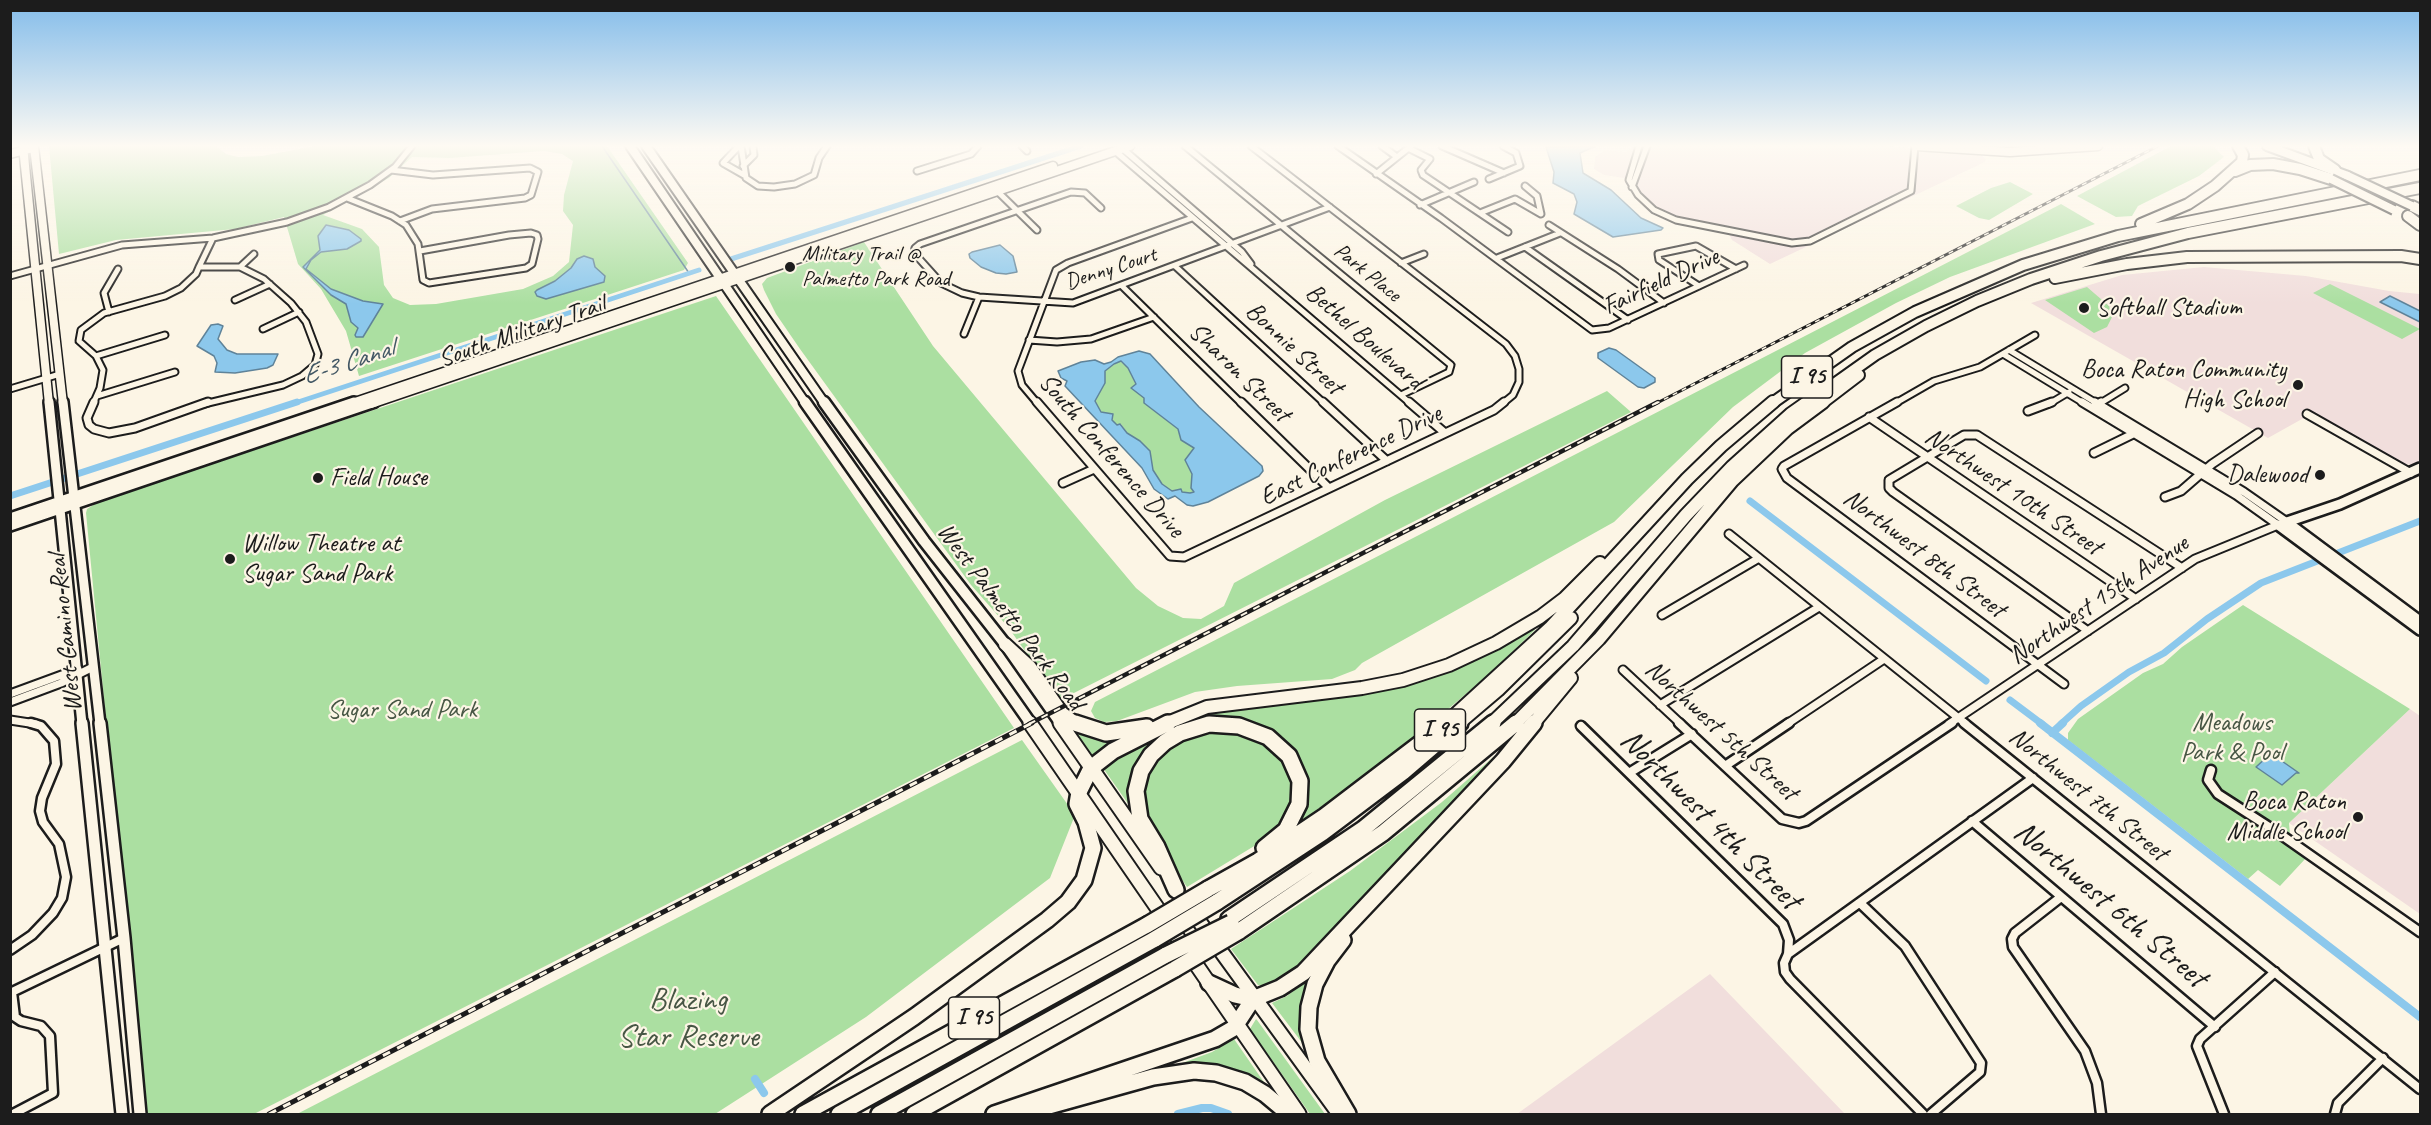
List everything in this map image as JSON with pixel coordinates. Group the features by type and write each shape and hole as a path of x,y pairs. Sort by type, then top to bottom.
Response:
{"highway":[{"path":"2089,245 2108,234 2154,219 2196,198"},
{"name":"I 95","path":"803,1114 1147,925 1212,896 1235,875 1304,831 1386,772 1474,700 1550,628 1687,479 1732,435 1779,397 1840,355 1896,322 1954,293 2022,265 2160,226 2301,198"},
{"path":"1212,896 1234,891 1364,802 1466,719 1558,632 1686,491 1739,440 1798,392 1871,343 1970,293 2027,270 2096,248 2178,228 2327,198"},
{"path":"1233,924 1356,834 1470,745 1573,646 1692,508 1732,467 1791,414 1869,359 1926,326 1977,301 2045,274 2101,256 2188,233 2367,198"},
{"name":"I 95","path":"914,1114 1233,924 1317,880 1397,823 1479,757 1543,698 1599,639 1721,492 1760,453 1799,419 1858,375 1921,337 1987,304 2054,278 2118,257 2196,237 2393,198"},
{"path":"2408,216 2421,224"},
{"path":"2401,256 2421,251"},
{"path":"2054,278 2116,265 2179,258 2401,256 2421,259"},
{"path":"1005,644 1029,667 1066,718 1097,732 1123,732 1221,705 1383,684 1456,662 1496,643 1540,617 1580,584 1624,537 1639,531"},
{"path":"1209,983 1235,995 1253,999 1280,988 1303,973 1503,761 1565,687 1599,639"},
{"path":"770,1114 914,1017 1047,920 1068,902 1084,880 1093,848 1086,822 1077,804 1079,792 1091,768 1121,746 1180,717"},
{"path":"839,1114 1155,939 1212,896 1281,835 1294,818 1299,804 1298,775 1285,751 1261,734 1231,724 1202,725 1174,735 1151,755 1139,778 1136,798 1140,819 1157,847 1176,890"},
{"path":"1234,891 1304,831"},
{"path":"1348,1114 1313,1051 1308,1029 1311,996 1327,961 1395,874"},
{"path":"879,1114 1170,962"},
{"path":"994,1114 1203,1044 1226,1034 1237,1024 1253,999"},
{"path":"1020,1114 1153,1077 1194,1071 1216,1073 1245,1082 1265,1094 1289,1114"}],"main road":[{"name":"West Palmetto Park Road","path":"665,198 1079,792 1299,1114"},
{"name":"West Palmetto Park Road","path":"682,198 924,541 1005,644 1253,999 1338,1114"},
{"path":"2374,198 2408,216"},
{"path":"2396,198 2418,209"},
{"path":"857,475 872,469"}],"street":[{"name":"West Camino Real","path":"28,198 123,1114"},
{"name":"West Camino Real","path":"40,198 74,482 74,501 124,938 140,1114"},
{"path":"10,274 122,245 213,238 279,225 346,198"},
{"path":"348,198 400,221 415,236 420,251 423,280 432,283 522,269 532,264 538,237 527,233 486,238 420,251"},
{"path":"400,221 432,209 523,198"},
{"name":"South Military Trail","path":"10,526 59,506 967,198"},
{"path":"1004,198 1037,230"},
{"path":"1017,211 1053,198"},
{"path":"1089,198 1101,208"},
{"name":"Bethel Boulevard","path":"1172,198 1225,247 1257,270"},
{"name":"Bethel Boulevard","path":"1179,198 1232,244 1257,270 1445,433"},
{"name":"Park Place","path":"1249,198 1451,365 1449,372 1401,395"},
{"path":"1318,198 1401,263 1424,254"},
{"path":"1410,198 1497,258 1560,233"},
{"path":"1420,206 1434,198"},
{"path":"1460,198 1508,232"},
{"path":"1523,203 1534,198"},
{"path":"1480,213 1515,199 1541,214 1538,198"},
{"path":"1642,198 1648,205 1676,220 1783,242 1804,242 1895,198"},
{"name":"Denny Court","path":"1017,211 920,244 915,248 914,253 940,283 957,292 979,297 1042,302 1079,302 1329,207"},
{"name":"South Conference Drive","path":"1184,557 1177,558 1166,553 1020,381 1018,371 1052,276 1064,265 1192,218"},
{"path":"1549,225 1618,269 1664,303"},
{"path":"199,267 240,267 250,270 270,284 299,312 315,340 317,360 309,371 289,383 211,401 125,431 105,432 89,425 88,415 103,377 100,362 79,341 79,333 88,322 109,312 174,292 187,284 199,267 213,238"},
{"path":"1699,286 1659,260 1658,254 1696,246 1736,269"},
{"path":"1524,247 1628,320"},
{"path":"240,267 254,254"},
{"name":"Fairfield Drive","path":"1497,258 1539,292 1594,330 1609,328 1628,320 1744,265"},
{"name":"East Conference Drive","path":"1184,557 1445,433 1501,405 1513,394 1520,376 1518,363 1506,344 1401,263"},
{"name":"Bonnie Street","path":"1175,266 1387,461"},
{"path":"109,312 104,293 118,269"},
{"path":"235,300 270,284"},
{"name":"Sharon Street","path":"1122,286 1329,489"},
{"path":"964,334 979,297"},
{"path":"263,329 299,312"},
{"path":"1029,340 1057,342 1091,339 1154,317"},
{"path":"96,356 165,335"},
{"path":"1869,417 1934,381 1980,367 2035,335"},
{"path":"2006,352 2095,406 2133,433 2203,471"},
{"path":"10,387 60,372"},
{"path":"97,396 175,372"},
{"path":"2095,406 2126,388"},
{"path":"2028,411 2071,391"},
{"path":"2095,406 2140,429 2283,524 2421,630"},
{"path":"2307,414 2411,473"},
{"name":"Northwest 8th Street","path":"1869,417 1782,469 1787,478 2064,684"},
{"name":"Northwest 10th Street","path":"1869,417 2136,599"},
{"path":"2094,453 2110,447 2140,429"},
{"path":"2164,497 2181,491 2198,478 2203,471 2258,433"},
{"path":"2088,631 1888,488 1889,480 1964,435 1971,434 1983,438 2182,568"},
{"name":"Northwest 15th Avenue","path":"1823,810 2204,554 2340,504 2421,468"},
{"path":"1063,483 1094,469"},
{"name":"South Military Trail","path":"10,518 59,506"},
{"name":"Northwest 7th Street","path":"1729,534 2421,1089"},
{"path":"1662,615 1758,558"},
{"path":"2338,566 2421,621"},
{"path":"1660,705 1819,607"},
{"path":"1725,766 1884,659"},
{"path":"10,694 93,667"},
{"name":"Northwest 5th Street","path":"1623,670 1782,819 1790,823 1806,821 1823,810"},
{"path":"10,702 76,673"},
{"path":"10,720 37,724 45,729 54,741 56,764 42,798 40,811 43,822 59,844 66,877 62,898 53,912 32,935 10,950"},
{"name":"Northwest 4th Street","path":"1581,726 1774,914 1787,932 1788,954 1784,963 1785,972 1790,979 1923,1114"},
{"path":"1629,773 1692,734"},
{"path":"2211,770 2208,780 2218,794 2421,932"},
{"path":"1788,954 2033,778"},
{"name":"Northwest 6th Street","path":"1972,821 2214,1026"},
{"path":"2061,897 2015,933 2012,939 2013,947 2085,1051 2097,1083 2101,1114"},
{"path":"1860,903 1905,946 1981,1063 1980,1072 1931,1114"},
{"path":"13,1114 53,1093 50,1036 41,1026 21,1021 15,1017 11,992 124,938"},
{"path":"2224,1114 2197,1046 2200,1039 2275,972"},
{"path":"2335,1114 2338,1103 2383,1058"}],"shaded area":[{"path":"1908,198 1770,264 1732,240 1729,234 1677,223 1656,214 1636,199"},
{"name":"Boca Raton Community High School","path":"2204,267 2306,276 2389,291 2420,294 2420,461 2412,465 2405,464 2316,415 2302,419 2268,438 2031,303 2122,275"},
{"name":"Boca Raton Middle School","path":"2410,709 2420,716 2420,914 2289,823"},
{"path":"1710,974 1845,1114 1517,1114"}],"green space":[{"path":"54,198 352,198 323,215 362,229 379,247 384,285 393,298 410,305 436,304 523,289 553,276 569,262 573,225 563,211 564,198 643,198 688,263 684,270 359,376 346,331 321,289 298,264 284,217 235,229 116,240 59,254"},
{"path":"1971,198 2025,198 1989,220 1979,218 1956,206"},
{"path":"2082,198 2153,198 2138,206 2132,216 2116,217"},
{"path":"2061,204 2095,224 1950,277 1896,303 1805,353 1733,407 1614,522 1362,663 1355,670 1332,679 1237,686 1195,692 1117,721 1104,722 1095,718 1091,711 1095,702"},
{"path":"864,242 933,346 1136,588 1158,606 1183,618 1201,619 1224,606 1234,583 1385,500 1607,391 1631,412 1060,700 1008,627 971,585 800,349 776,314 764,290 762,284 767,278"},
{"path":"2330,284 2420,329 2402,339 2313,293"},
{"name":"Softball Stadium","path":"2087,287 2109,306 2112,317 2107,327 2094,333 2045,300"},
{"name":"Sugar Sand Park","path":"716,296 1014,728 254,1114 144,1114 87,509 98,502"},
{"path":"1120,361 1128,368 1136,385 1132,387 1145,398 1144,403 1178,429 1194,448 1185,460 1192,474 1191,488 1195,492 1182,492 1180,489 1172,491 1162,484 1153,470 1150,451 1127,433 1121,424 1117,425 1101,412 1095,401 1105,383 1104,371"},
{"name":"Meadows Park & Pool","path":"2243,605 2410,709 2289,823 2290,835 2283,843 2306,858 2280,886 2258,870 2248,879 2068,740 2068,733 2078,719 2143,673 2163,664 2182,647"},
{"path":"1532,627 1535,630 1487,676 1400,750 1299,823 1305,805 1301,772 1247,724 1168,736 1129,805 1103,768 1118,753 1201,713 1375,690"},
{"path":"1223,727 1268,743 1290,769 1295,792 1288,814 1269,837 1187,887 1152,836 1143,817 1142,776 1175,739"},
{"path":"1073,728 1119,738 1123,738 1093,756"},
{"name":"Blazing Star Reserve","path":"1022,740 1075,815 1050,878 866,1017 715,1114 297,1114"},
{"path":"1507,745 1511,748 1366,894 1302,964 1288,977 1266,986 1258,985 1231,949 1350,871 1442,802"},
{"path":"1312,975 1306,1048 1272,1003 1287,996"},
{"path":"1256,1019 1325,1114 1310,1114 1250,1029"},
{"path":"1234,1039 1268,1088 1222,1067 1207,1064 1177,1065 1212,1052"}],"water":[{"path":"1576,198 1620,198 1641,218 1663,228 1613,237 1574,214"},
{"path":"326,225 349,230 361,241 347,249 321,252 311,260 306,269 331,289 363,301 383,304 363,337 356,337 358,328 351,322 346,304 331,295 303,267 320,250 318,236"},
{"path":"1000,245 1013,256 1017,272 996,273 981,267 970,258 969,254 972,252"},
{"path":"584,256 593,259 595,267 605,276 604,282 546,299 537,296 535,292 537,290 555,281 571,268 577,259"},
{"path":"2390,296 2420,311 2420,322 2380,302"},
{"path":"211,325 223,326 218,339 227,350 237,354 278,354 273,365 235,373 215,372 217,363 214,356 197,346"},
{"path":"1609,348 1616,350 1655,378 1655,382 1644,388 1638,387 1598,358 1598,353"},
{"path":"1139,351 1150,354 1199,407 1262,466 1263,471 1259,476 1208,502 1193,506 1187,505 1175,496 1168,499 1154,489 1142,468 1065,386 1067,381 1061,378 1058,371 1081,362 1095,360 1104,364","holes":["1121,361 1128,368 1136,384 1131,388 1144,398 1144,403 1178,429 1181,440 1194,448 1185,460 1192,474 1191,488 1194,492 1182,492 1181,489 1172,491 1162,484 1153,470 1150,451 1127,433 1120,424 1117,425 1112,420 1113,414 1101,412 1095,401 1105,383 1105,371"]},
{"path":"2269,752 2299,773 2282,785 2256,767 2269,755"}],"waterway":[{"path":"638,198 689,273"},
{"name":"E-3 Canal","path":"731,259 918,198"},
{"name":"E-3 Canal","path":"292,404 699,270"},
{"name":"E-3 Canal","path":"10,496 297,402"},
{"path":"1750,501 1986,681"},
{"path":"2061,724 2081,706 2129,672 2164,653 2207,619 2261,583 2420,521"},
{"path":"2010,700 2042,724"},
{"path":"2040,723 2052,733"},
{"path":"2052,733 2063,723"},
{"path":"2052,733 2420,1017"},
{"path":"755,1079 764,1093"},
{"path":"1178,1114 1202,1108 1211,1108 1228,1114"}],"railway":[{"path":"1655,404 2056,198"},
{"path":"1029,724 1658,402"},
{"path":"269,1114 1032,723"}],"place":[{"name":"Military Trail @ Palmetto Park Road","path":"790,267"},
{"name":"Softball Stadium","path":"2084,308"},
{"name":"Boca Raton Community High School","path":"2298,385"},
{"name":"Dalewood","path":"2320,475"},
{"name":"Field House","path":"318,478"},
{"name":"Willow Theatre at Sugar Sand Park","path":"230,559"},
{"name":"Boca Raton Middle School","path":"2358,817"}]}
